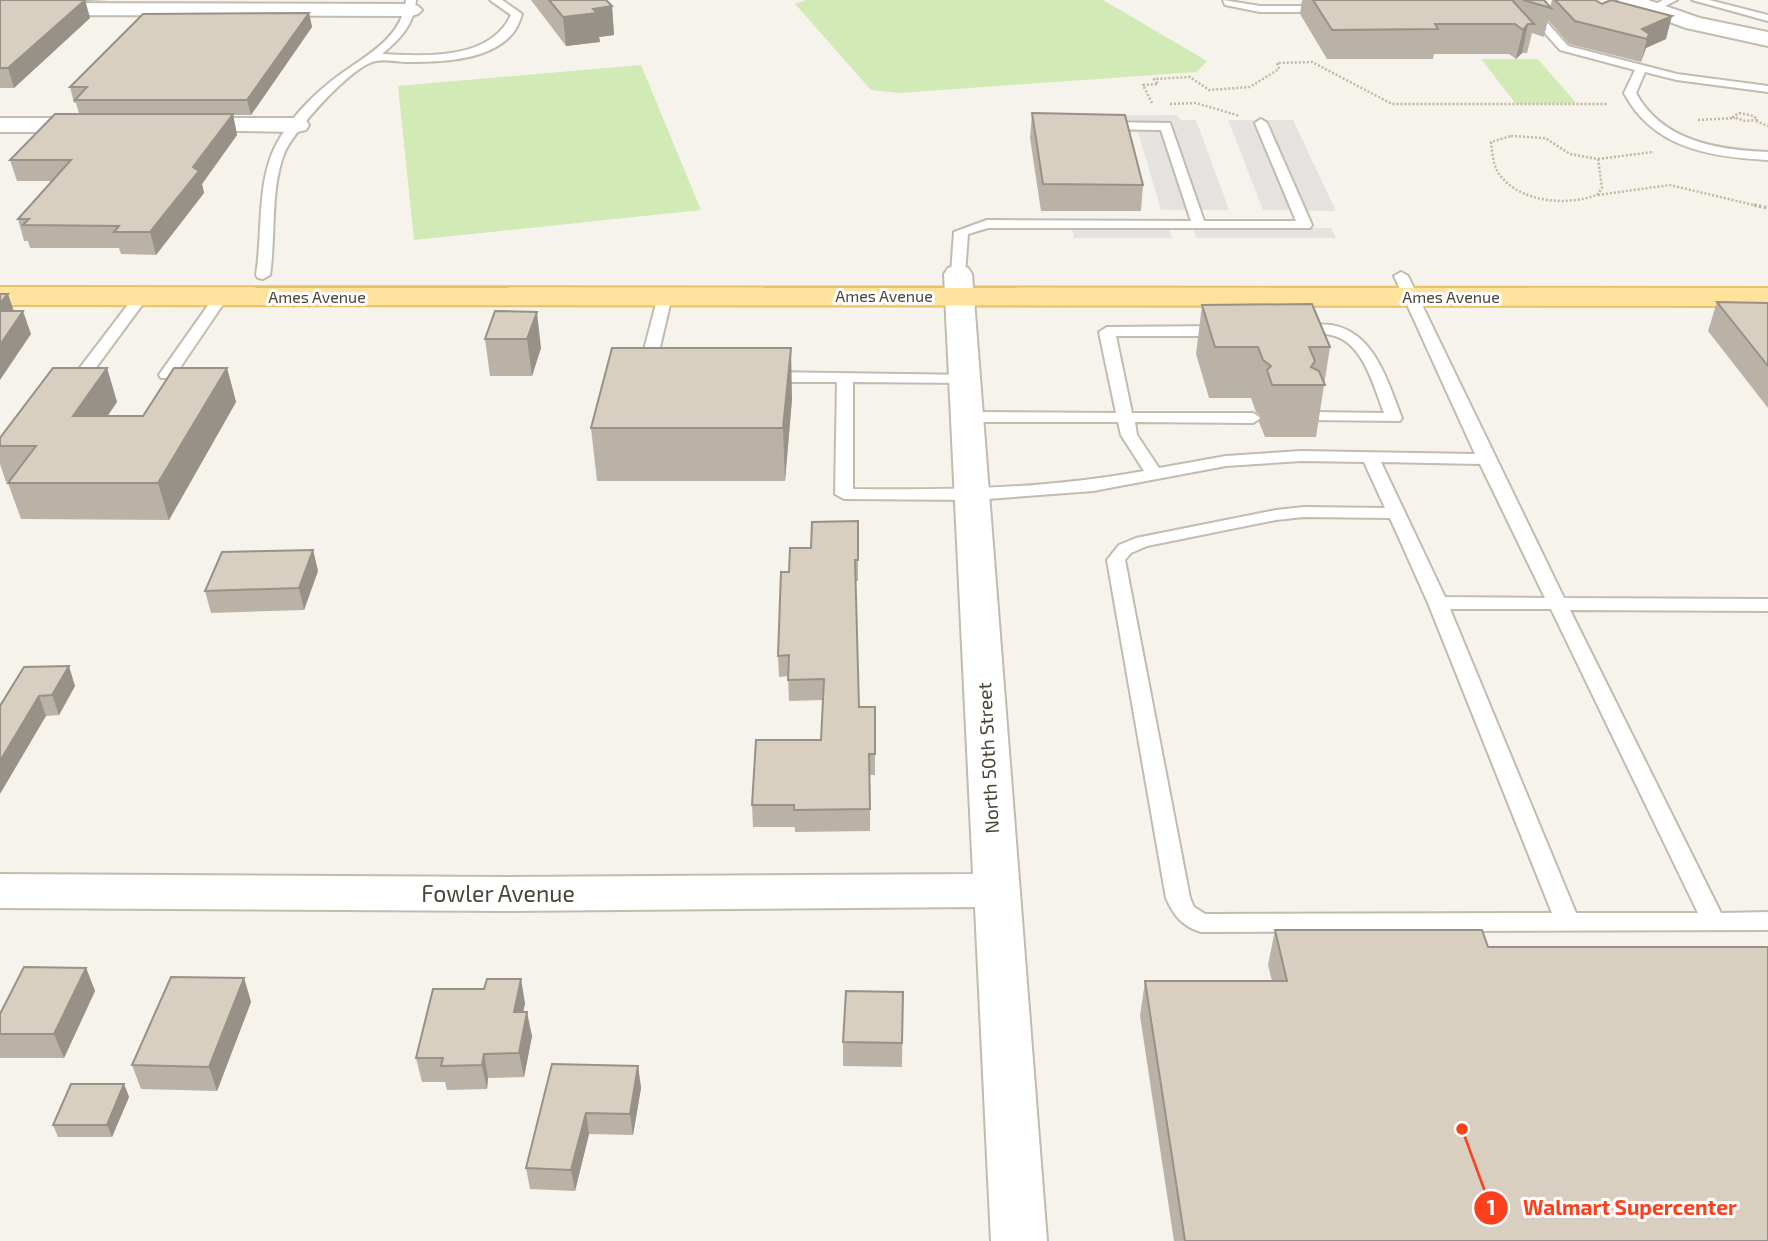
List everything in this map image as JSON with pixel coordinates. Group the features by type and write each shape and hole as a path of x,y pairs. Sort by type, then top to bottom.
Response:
{"main road":[{"name":"Ames Avenue","path":"0,275 264,275 959,285 1406,287 1768,297"},
{"name":"Ames Avenue","path":"1406,287 1768,276"},
{"name":"Ames Avenue","path":"0,296 665,296 959,285"}],"street":[{"path":"0,9 110,5 411,5"},
{"path":"1619,5 1651,9 1694,23 1768,39"},
{"path":"1505,11 1558,11"},
{"path":"0,125 121,125"},
{"path":"162,125 297,125"},
{"name":"North 50th Street","path":"959,285 1019,1241"},
{"name":"Fowler Avenue","path":"0,891 508,894 995,890"}],"lane":[{"path":"370,57 441,59 471,52 502,38 515,25 517,14 495,0"},
{"path":"1228,0 1230,3 1261,9 1339,9"},
{"path":"1651,9 1672,0"},
{"path":"1697,0 1768,18"},
{"path":"264,275 275,161 297,125 325,92 405,26 411,5"},
{"path":"1531,11 1564,48 1687,78 1768,89"},
{"path":"1641,68 1630,93 1644,118 1657,128 1713,149 1768,156"},
{"path":"959,285 961,232 987,224 1305,225 1261,123"},
{"path":"1085,126 1166,126 1199,225"},
{"path":"1406,287 1486,459 1713,920"},
{"path":"68,395 141,296"},
{"path":"167,375 221,296"},
{"path":"659,377 645,377 665,296"},
{"path":"1279,331 1332,330 1348,336 1364,350 1394,418 1314,417"},
{"path":"1154,473 1129,435 1107,332 1239,331"},
{"path":"752,377 845,378 966,398 1125,417 1253,418"},
{"path":"845,378 844,494 974,495 1093,486 1226,461 1263,458 1301,456 1486,459"},
{"path":"1371,459 1437,603 1567,920"},
{"path":"1395,513 1304,512 1276,515 1142,542 1125,549 1116,560 1178,898 1185,913 1201,923 1768,921"},
{"path":"1437,603 1768,606"}],"path":[{"path":"1157,104 1151,102 1143,85 1158,84 1154,79 1190,77 1209,90 1250,87 1279,69 1277,63 1283,62 1312,62 1392,103 1634,104"},
{"path":"1166,105 1178,102 1196,103 1261,123"},
{"path":"1735,118 1734,114 1746,114 1756,117 1755,121"},
{"path":"1687,120 1735,118 1768,126"},
{"path":"1693,142 1622,158 1598,159 1559,151 1545,138 1529,139 1516,135 1491,142 1498,173 1533,195 1566,201 1670,185 1768,208"},
{"path":"1597,195 1602,188 1598,159"}],"green space":[{"path":"806,0 1103,0 1207,61 1197,72 899,93 871,90 795,4"},
{"path":"1481,59 1538,59 1576,103 1516,104"},
{"path":"641,65 701,210 414,240 398,86"}],"shaded area":[{"path":"1176,115 1181,120 1196,120 1229,210 1161,210 1138,132 1047,132 1044,116"},
{"path":"1228,120 1293,120 1336,211 1263,210"},
{"path":"1072,228 1169,228 1172,238 1074,238"},
{"path":"1331,228 1336,238 1196,238 1193,229"}],"building":[{"path":"0,0 85,0 8,68 0,68"},
{"path":"549,0 606,0 612,6 593,9 597,13 563,17"},
{"path":"1313,0 1512,0 1534,24 1528,24 1523,30 1515,24 1435,24 1438,29 1332,30"},
{"path":"1523,0 1544,0 1551,8"},
{"path":"1555,0 1595,0 1602,4 1611,0 1672,16 1642,29 1649,34 1647,39 1575,21"},
{"path":"309,13 247,100 75,100 87,87 70,87 143,14"},
{"path":"1032,113 1125,115 1143,185 1043,184"},
{"path":"55,114 233,114 193,167 199,171 150,232 114,232 119,226 23,225 29,219 18,219 71,160 10,160"},
{"path":"0,294 8,294 0,303"},
{"path":"1717,302 1768,303 1768,366"},
{"path":"1312,304 1330,347 1309,347 1315,361 1311,367 1319,371 1325,385 1272,385 1267,370 1271,366 1263,360 1258,347 1215,347 1202,305"},
{"path":"0,311 23,311 0,345"},
{"path":"495,311 537,312 527,339 485,339"},
{"path":"612,348 791,348 783,428 591,428"},
{"path":"53,368 107,368 73,416 143,416 174,368 227,368 158,483 8,483 36,446 0,446 0,438"},
{"path":"858,521 858,560 855,560 859,707 875,707 875,754 869,754 870,809 794,810 794,805 752,805 756,740 821,740 824,679 788,680 789,655 778,656 781,572 789,572 790,548 811,548 812,522"},
{"path":"313,550 299,588 205,591 222,552"},
{"path":"69,666 52,695 39,696 0,761 0,706 24,667"},
{"path":"1275,930 1482,930 1488,947 1768,947 1768,1241 1185,1241 1145,981 1287,981"},
{"path":"24,967 86,968 54,1034 0,1034 0,1014"},
{"path":"171,977 244,978 209,1067 132,1065"},
{"path":"487,979 521,979 514,1012 527,1012 519,1053 484,1054 482,1065 441,1066 443,1058 416,1058 433,989 484,989"},
{"path":"846,991 903,992 902,1043 843,1042"},
{"path":"552,1064 638,1066 630,1114 586,1113 571,1170 526,1168"},
{"path":"71,1084 124,1084 107,1125 53,1125"}],"place":[{"name":"Walmart Supercenter","path":"1462,1129"}]}
